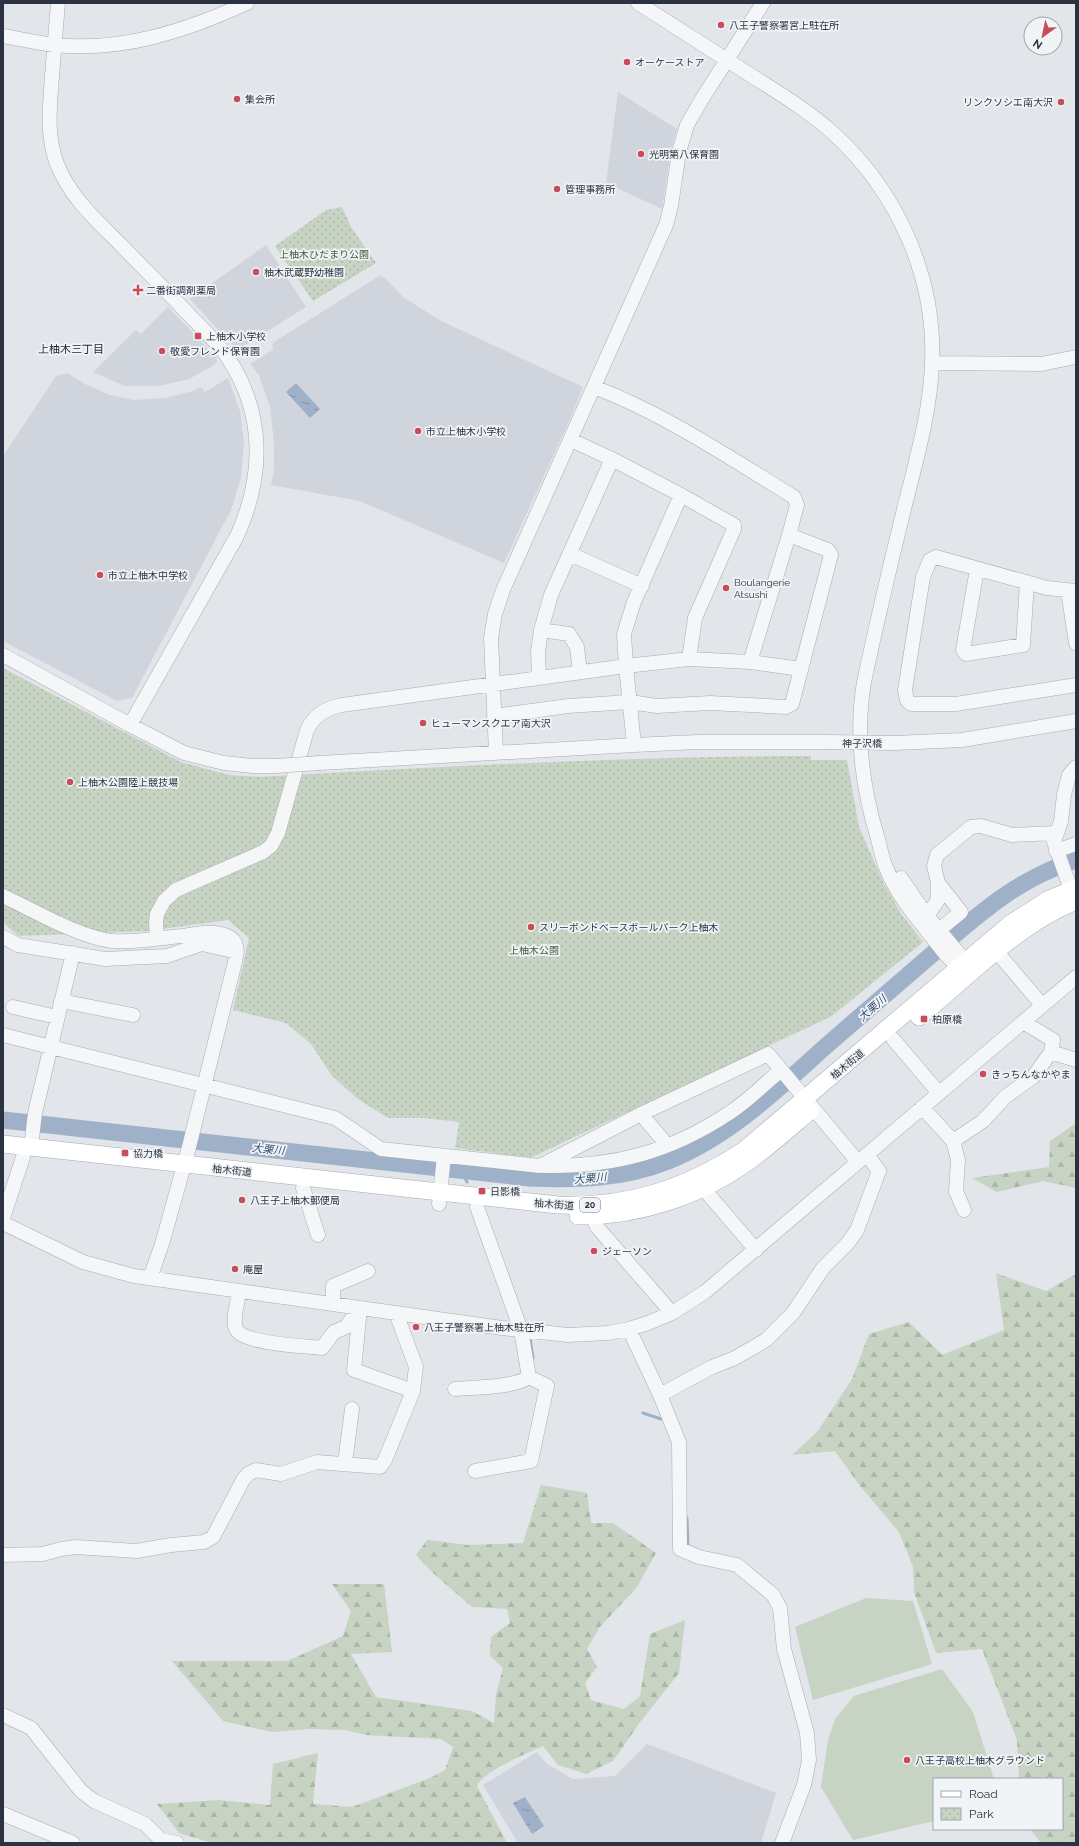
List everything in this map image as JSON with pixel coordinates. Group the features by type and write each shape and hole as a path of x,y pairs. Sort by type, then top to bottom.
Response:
{"main road":[{"name":"柚木街道","path":"3,1144 537,1203 580,1205 617,1201 662,1191 696,1178 722,1165 753,1143 805,1098 965,968 996,951 1020,931 1043,917 1072,889"},
{"name":"柚木街道","path":"184,1164 303,1188 440,1192 477,1207 549,1216 593,1216 619,1214 664,1203 703,1188 749,1161 805,1098 893,1039 965,968 1023,914 1049,899 1072,889"},
{"name":"柚木街道","path":"3,1155 29,1146"}],"street":[{"path":"58,3 49,127 53,149 63,178 84,208 216,343 227,357 246,394 257,438 256,475 246,517 238,536 130,725"},
{"path":"3,36 55,45 101,46 143,40 184,29 247,3"},
{"path":"638,3 790,100 832,131 857,156 881,187 902,224 920,271 929,316 932,363 929,397 923,430 869,656 862,697 860,732 862,772 869,810 885,865 902,897 939,935"},
{"path":"496,753 491,638 498,603 666,225 671,206 679,152 688,125 763,3"},
{"path":"932,363 1041,364 1076,357"},
{"path":"594,387 652,414 704,442 794,497 797,505 750,662"},
{"path":"570,440 612,459 734,525 734,529 695,618 689,659"},
{"path":"539,678 538,652 540,630 551,595 612,459"},
{"path":"634,744 624,641 627,623 681,495"},
{"path":"494,716 568,706 630,702 657,706 710,703 786,707 792,704 831,555 828,550 789,535"},
{"path":"570,554 642,586"},
{"path":"1076,643 1072,591 1027,582 936,557 930,560 923,577 905,690 911,704 956,704 1076,685"},
{"path":"977,569 963,650 966,654 1023,645 1027,582"},
{"path":"540,630 569,634 577,647 580,672"},
{"name":"神子沢橋","path":"3,655 184,753 206,760 242,765 276,766 634,744 696,742 895,743 962,740 1076,721"},
{"path":"157,938 157,914 164,901 176,890 263,852 271,846 278,833 309,726 318,715 328,708 580,672 689,659 750,662 801,669"},
{"path":"1072,889 1054,842 1061,821 1068,775 1076,767"},
{"path":"927,916 938,900 938,883 934,866 937,854 971,827 981,826 1012,835 1056,833"},
{"path":"878,839 908,889 939,935 965,968"},
{"path":"1057,853 1076,844"},
{"path":"938,883 961,912 939,935"},
{"path":"3,896 77,930 101,938 130,941 208,932 220,934 232,939 237,947 184,1164 162,1244 150,1278"},
{"path":"3,937 18,945 105,959 167,956 202,944 237,952"},
{"path":"996,951 1042,1005"},
{"path":"3,1218 29,1146 50,1046 73,953"},
{"path":"3,1223 83,1262 118,1273 239,1292 521,1330 582,1335 629,1329 672,1313 705,1292 1076,977"},
{"path":"61,1001 132,1015"},
{"path":"13,1007 57,1017"},
{"path":"953,1141 984,1121 1005,1097 1027,1083 1051,1052 1053,1040 1023,1022"},
{"path":"3,1035 335,1118 381,1150 540,1166 609,1163 631,1158 667,1145 704,1128 730,1113 782,1071"},
{"path":"893,1039 939,1093"},
{"path":"1051,1052 1076,1060"},
{"path":"540,1166 641,1114 768,1054 805,1098 862,1158 879,1171 861,1222 848,1243 823,1268 793,1313 766,1340 756,1347 735,1358 712,1367 660,1395"},
{"path":"922,1108 953,1141 958,1160 956,1191 964,1210"},
{"path":"641,1114 667,1145"},
{"path":"440,1192 444,1157"},
{"path":"303,1188 318,1235"},
{"path":"703,1188 756,1250"},
{"path":"477,1207 521,1330 529,1377"},
{"path":"593,1216 597,1226 672,1313"},
{"path":"333,1304 332,1286 368,1271"},
{"path":"239,1292 235,1323 236,1330 240,1334 264,1342 322,1348 334,1332 346,1327 360,1308"},
{"path":"360,1308 354,1370 413,1391"},
{"path":"3,1555 43,1554 76,1547 136,1551 171,1545 204,1542 213,1537 243,1480 248,1474 256,1470 281,1474 317,1462 380,1467 385,1460 413,1391 416,1367 396,1313"},
{"path":"629,1329 660,1395 679,1442 680,1549 698,1557 737,1565 773,1595 780,1608 784,1649 807,1733 808,1760 804,1785 782,1843"},
{"path":"455,1389 507,1384 525,1380 529,1377"},
{"path":"475,1471 531,1462 547,1386 529,1377"},
{"path":"345,1464 352,1409"},
{"path":"3,1715 31,1728 81,1791 94,1801 145,1824 161,1840 177,1843"},
{"path":"3,1814 73,1843"}],"shaded area":[{"name":"光明第八保育園","path":"618,92 677,129 671,150 662,209 606,183"},
{"name":"柚木武蔵野幼稚園","path":"266,245 306,307 237,350 190,299"},
{"name":"市立上柚木小学校","path":"379,276 386,279 403,297 441,321 583,387 570,419 504,563 360,501 271,485 274,469 274,443 270,407 259,375 250,364 274,349 272,346 274,342"},
{"name":"敬愛フレンド保育園","path":"168,307 216,357 217,362 189,379 159,386 125,386 93,372 136,330 141,334"},
{"name":"市立上柚木中学校","path":"67,373 85,384 110,395 134,400 165,398 190,392 201,387 205,392 228,378 240,411 244,443 241,478 231,510 132,698 117,701 3,641 3,456 56,376"},
{"path":"647,1744 776,1793 761,1843 518,1843 483,1785 537,1752 547,1764 573,1779 615,1776"}],"green space":[{"name":"上柚木ひだまり公園","path":"342,207 351,227 376,263 313,301 275,246 326,210"},
{"name":"上柚木公園","path":"3,668 181,762 229,775 258,777 603,760 742,756 811,756 811,760 847,760 859,827 884,884 902,915 923,942 832,1016 530,1158 455,1148 459,1122 424,1118 388,1118 358,1099 332,1076 311,1044 286,1023 233,1010 249,938 228,920 148,931 18,936 3,922"},
{"path":"1076,1123 1076,1188 1043,1181 997,1192 972,1178 1049,1167 1050,1141"},
{"path":"996,1273 1046,1291 1076,1274 1076,1843 1041,1843 1031,1830 1063,1830 1063,1778 1019,1778 1017,1740 982,1649 936,1653 914,1592 913,1567 899,1532 860,1486 835,1451 792,1455 818,1431 852,1379 869,1334 909,1322 942,1355 1004,1330"},
{"path":"541,1485 587,1493 591,1523 613,1523 656,1553 637,1587 599,1628 587,1649 597,1667 585,1683 591,1700 624,1709 640,1696 650,1634 685,1620 679,1673 641,1721 613,1761 586,1774 558,1765 543,1746 488,1774 477,1786 507,1843 212,1843 179,1833 157,1804 219,1800 270,1805 273,1764 318,1753 313,1804 352,1807 430,1778 445,1770 453,1747 441,1739 366,1735 345,1730 309,1729 272,1732 223,1721 172,1661 287,1661 343,1636 351,1611 332,1584 384,1584 392,1652 351,1654 376,1697 472,1711 494,1723 496,1694 503,1668 490,1656 491,1637 510,1623 507,1609 472,1607 433,1573 416,1555 427,1540 468,1545 523,1543"},
{"path":"866,1598 913,1601 932,1664 813,1700 795,1627"},
{"name":"八王子高校上柚木グラウンド","path":"942,1669 973,1712 994,1778 933,1778 933,1821 853,1840 821,1787 828,1740 835,1719 854,1696"}],"water":[{"path":"296,383 320,409 310,418 286,392"},
{"path":"525,1797 544,1826 532,1834 513,1803"}],"waterway":[{"name":"大栗川","path":"3,1120 530,1178 565,1179 600,1177 634,1172 668,1161 690,1151 712,1139 752,1111 985,909 1036,877 1076,860"},
{"path":"461,1170 467,1182"},
{"path":"530,1338 533,1358"},
{"path":"643,1413 661,1419"},
{"path":"687,1518 688,1546"}],"place":[{"name":"八王子警察署宮上駐在所","path":"721,25"},
{"name":"オーケーストア","path":"627,62"},
{"name":"集会所","path":"237,99"},
{"name":"リンクソシエ南大沢","path":"1061,102"},
{"name":"光明第八保育園","path":"641,154"},
{"name":"管理事務所","path":"557,189"},
{"name":"柚木武蔵野幼稚園","path":"256,272"},
{"name":"二番街調剤薬局","path":"138,290"},
{"name":"上柚木小学校","path":"198,336"},
{"name":"敬愛フレンド保育園","path":"162,351"},
{"name":"市立上柚木小学校","path":"418,431"},
{"name":"市立上柚木中学校","path":"100,575"},
{"name":"Boulangerie Atsushi","path":"726,588"},
{"name":"ヒューマンスクエア南大沢","path":"423,723"},
{"name":"上柚木公園陸上競技場","path":"70,782"},
{"name":"スリーボンドベースボールパーク上柚木","path":"531,927"},
{"name":"柏原橋","path":"924,1019"},
{"name":"きっちんなかやま","path":"983,1074"},
{"name":"協力橋","path":"125,1153"},
{"name":"日影橋","path":"482,1191"},
{"name":"八王子上柚木郵便局","path":"242,1200"},
{"name":"ジェーソン","path":"594,1251"},
{"name":"庵屋","path":"235,1269"},
{"name":"八王子警察署上柚木駐在所","path":"416,1327"},
{"name":"八王子高校上柚木グラウンド","path":"907,1760"}],"district":[{"name":"上柚木三丁目","path":"71,349"}]}
